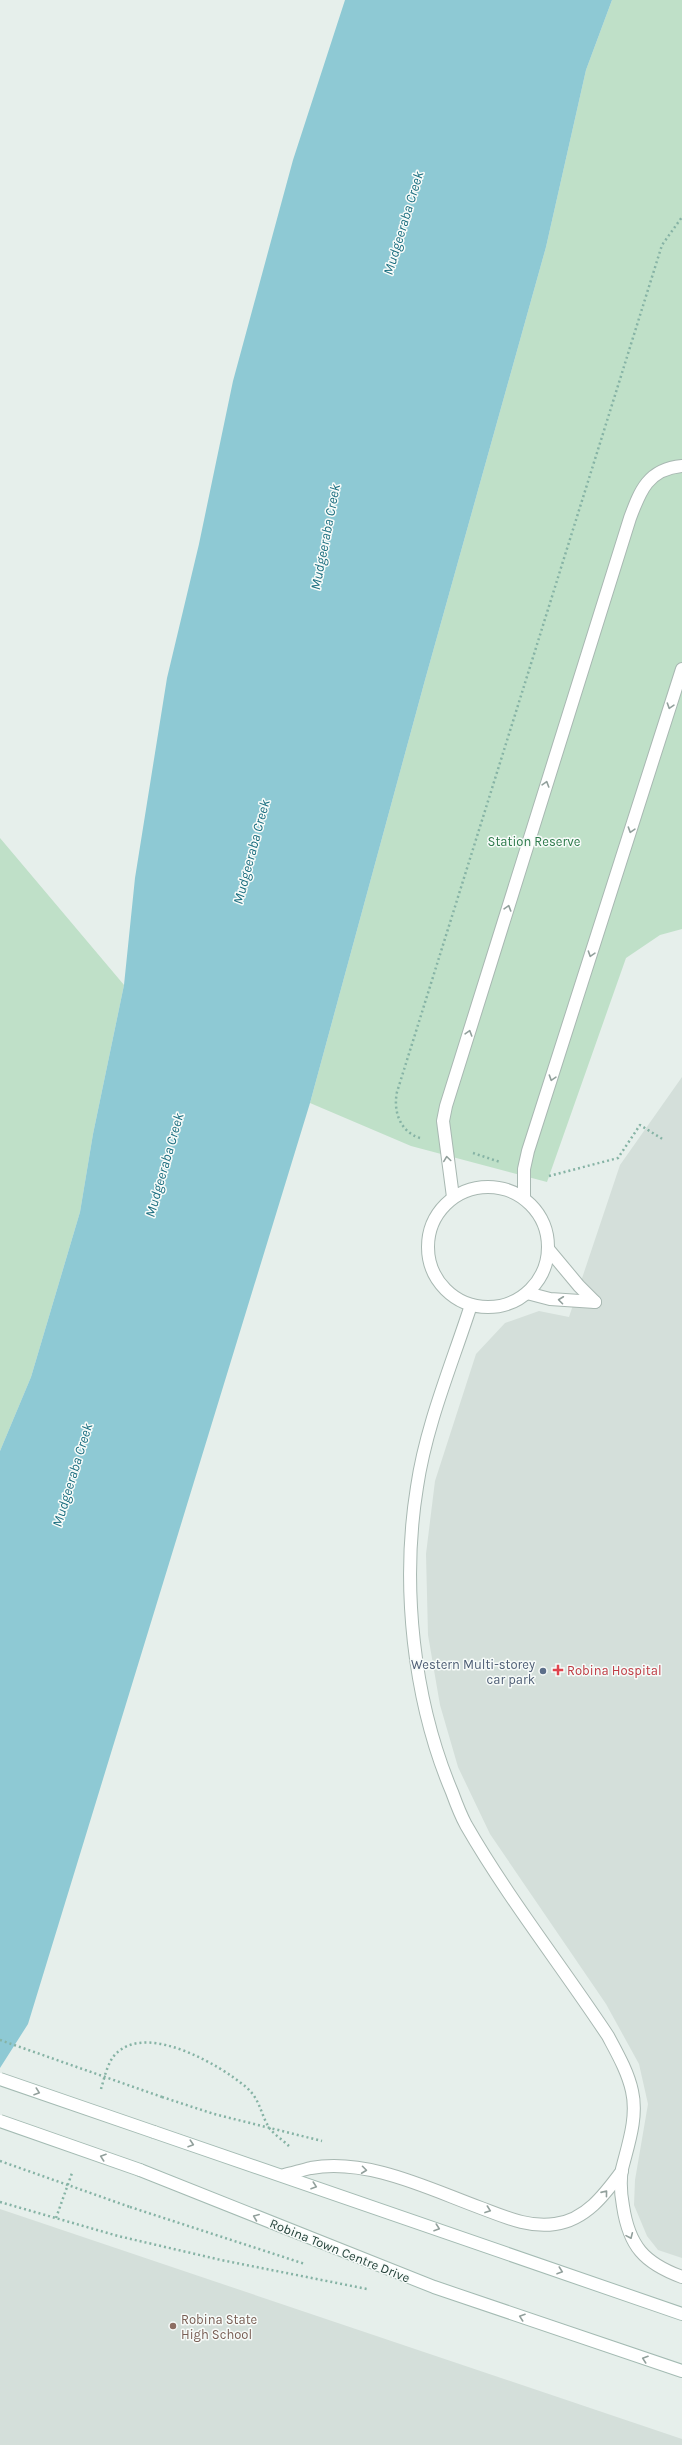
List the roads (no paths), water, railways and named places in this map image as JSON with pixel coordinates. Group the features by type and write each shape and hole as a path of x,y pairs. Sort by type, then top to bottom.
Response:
{"main road":[{"path":"453,1197 443,1121 446,1106 630,518 645,483 665,470 682,466"},
{"path":"524,1197 524,1169 682,669"},
{"path":"489,1186 507,1189 524,1197 538,1211 547,1230 549,1250 545,1270 534,1288 517,1301 497,1307 471,1305 457,1299 442,1286 431,1269 427,1250 429,1229 438,1211 453,1197 469,1188 489,1186"},
{"path":"527,1293 550,1299 595,1302 579,1286 549,1250"},
{"path":"471,1305 425,1448 412,1519 413,1616 422,1692 431,1734 443,1772 465,1823 608,2036 621,2062 632,2092 632,2123 629,2147 622,2171 622,2198 630,2237 647,2259 663,2270 682,2277"},
{"path":"0,2079 284,2175 682,2314"},
{"name":"Robina Town Centre Drive","path":"0,2121 140,2170 434,2287 682,2371"},
{"path":"284,2175 312,2168 368,2170 394,2177 531,2224 556,2224 582,2214 603,2197 622,2171"}],"water":[{"name":"Mudgeeraba Creek","path":"345,0 612,0 586,70 546,247 425,680 310,1103 28,2024 0,2068 0,1451 31,1377 80,1212 93,1134 124,985 135,878 167,678 199,544 233,381 293,160"}],"place":[{"name":"Robina Hospital","path":"558,1670"},
{"name":"Western Multi-storey car park","path":"543,1671"},
{"name":"Robina State High School","path":"173,2326"}],"park label":[{"name":"Station Reserve","path":"534,841"}]}
